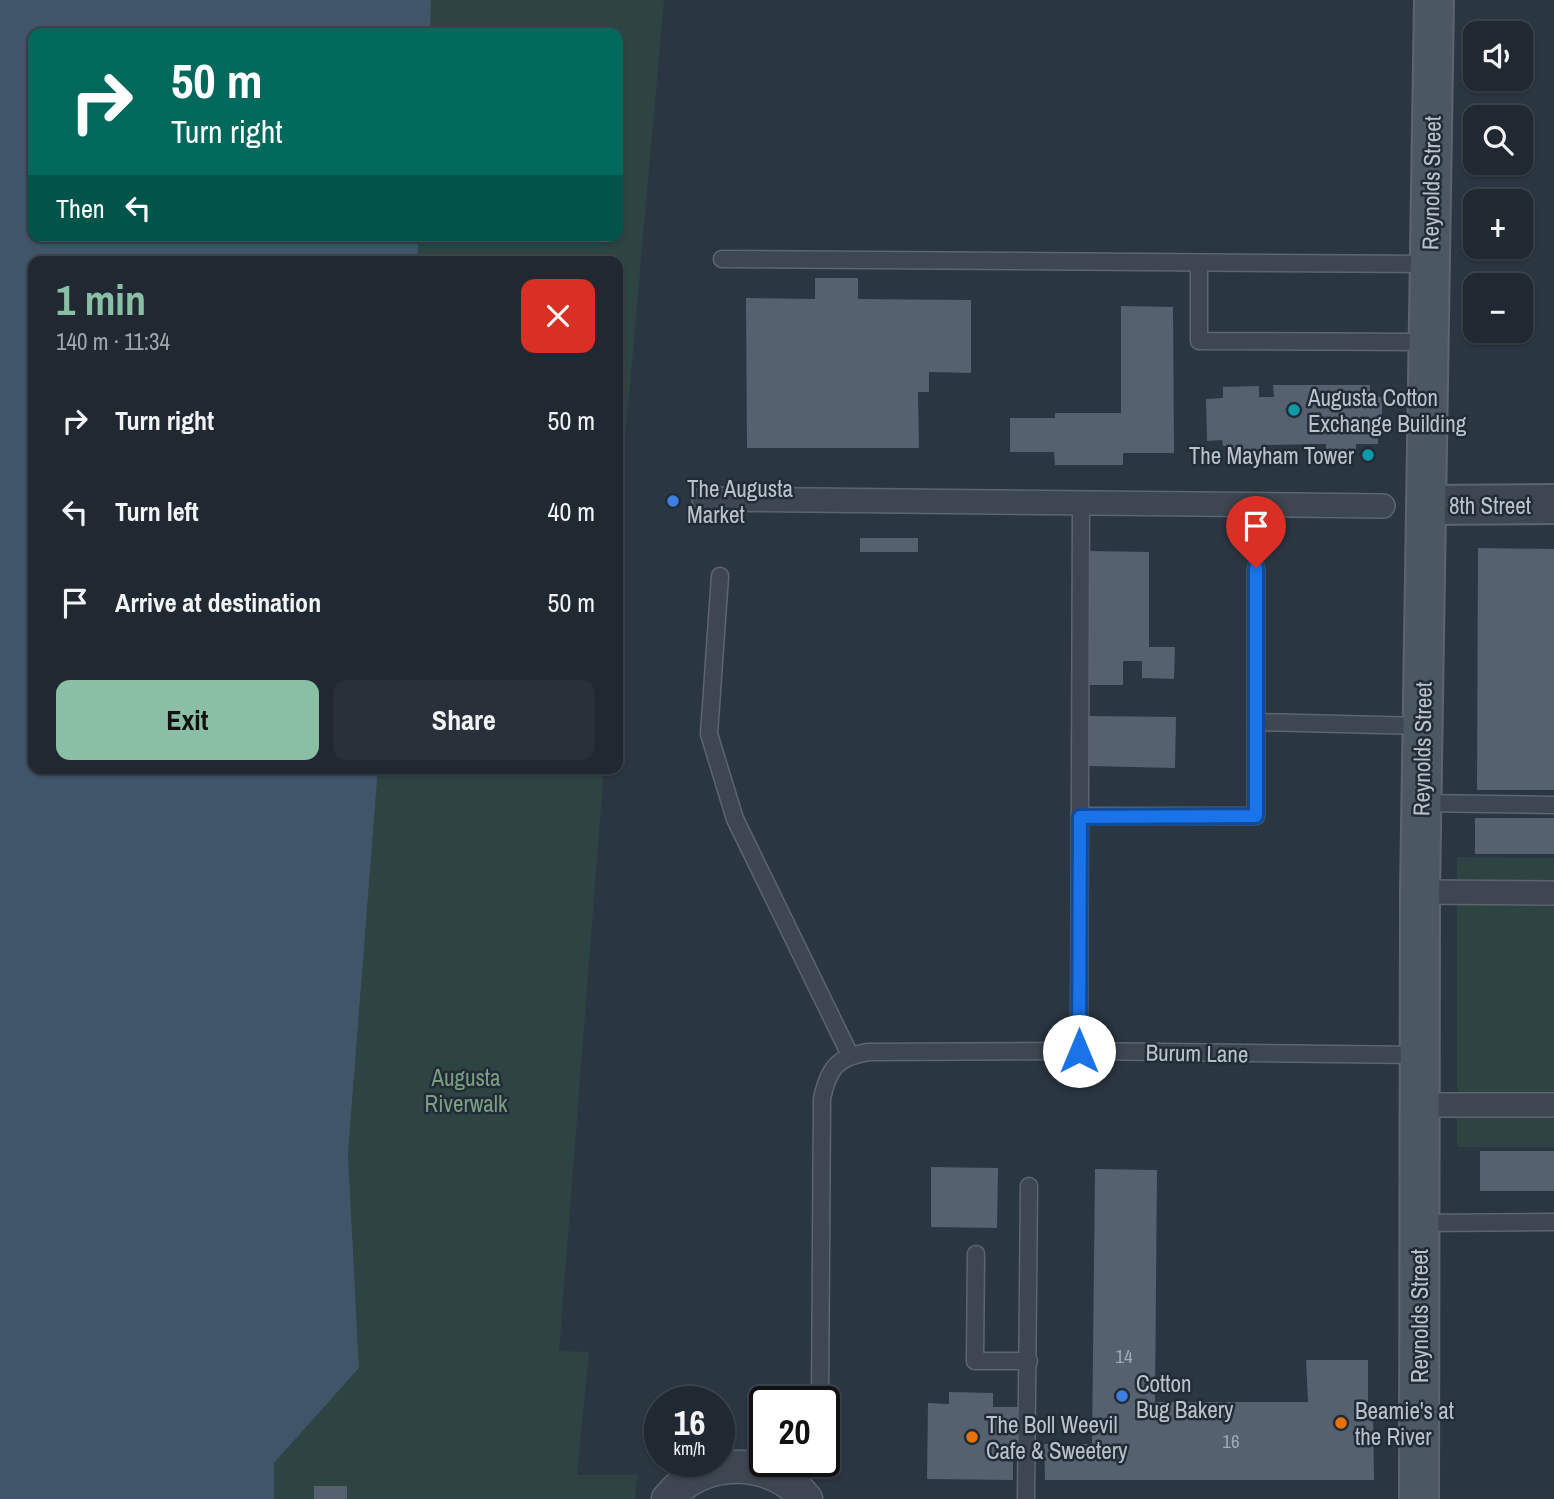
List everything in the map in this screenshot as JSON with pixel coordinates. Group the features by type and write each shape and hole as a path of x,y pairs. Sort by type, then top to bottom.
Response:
{"main road":[{"name":"Reynolds Street","path":"1419,1499 1420,892 1434,0"}],"street":[{"path":"704,499 1383,506"},
{"name":"8th Street","path":"1426,505 1554,505"},
{"path":"1420,892 1554,893"},
{"path":"1418,1105 1554,1105"},
{"path":"668,1499 685,1481 697,1475 710,1469 737,1467 751,1468 776,1476 800,1491 806,1499"}],"lane":[{"path":"722,259 1429,264"},
{"path":"1199,263 1199,341 1429,342"},
{"path":"1079,1051 1081,503"},
{"path":"1080,817 1256,816 1256,568"},
{"path":"720,576 709,734 735,819 850,1055 837,1063 826,1080 822,1098 820,1386"},
{"path":"1256,722 1422,726"},
{"path":"1422,803 1554,805"},
{"name":"Burum Lane","path":"850,1055 868,1052 1079,1051 1419,1055"},
{"path":"1026,1499 1030,1186"},
{"path":"1418,1223 1554,1222"},
{"path":"976,1255 975,1361 1029,1361"}],"green space":[{"path":"305,0 664,0 623,481 623,256 291,256 292,242 623,242 623,28 303,28"},
{"name":"Augusta Riverwalk","path":"378,774 604,774 559,1351 589,1352 577,1475 637,1475 635,1499 274,1499 274,1463 359,1368 348,1154"},
{"path":"1457,857 1554,858 1554,1147 1457,1147"}],"water":[{"path":"0,0 431,0 430,28 28,28 28,242 419,242 417,256 28,256 28,774 378,774 348,1154 359,1368 274,1463 274,1499 0,1499"}],"building":[{"path":"815,278 858,278 858,299 971,300 971,373 929,372 929,392 918,392 919,448 747,448 746,298 815,299"},
{"path":"1121,306 1173,307 1174,453 1123,453 1123,465 1055,465 1054,452 1010,452 1010,418 1055,418 1055,413 1121,413"},
{"name":"Augusta Cotton Exchange Building","path":"1273,385 1370,385 1370,397 1382,397 1382,421 1371,421 1371,431 1378,431 1378,444 1356,444 1356,453 1326,453 1326,444 1266,445 1266,455 1229,456 1229,446 1223,446 1222,440 1207,441 1206,399 1223,398 1223,387 1259,386 1259,397 1274,397"},
{"path":"860,538 918,538 918,552 860,552"},
{"path":"1478,548 1554,549 1554,790 1477,790"},
{"path":"1090,551 1149,552 1149,647 1175,647 1174,679 1142,678 1142,661 1123,661 1123,685 1089,685"},
{"path":"1088,716 1176,717 1175,768 1088,766"},
{"path":"1475,818 1554,818 1554,854 1475,854"},
{"path":"1480,1151 1554,1151 1554,1191 1480,1191"},
{"path":"931,1167 998,1168 997,1228 931,1227"},
{"path":"1095,1169 1157,1170 1155,1402 1308,1402 1306,1360 1368,1360 1368,1406 1373,1406 1374,1480 1045,1480 1044,1444 1092,1444"},
{"path":"949,1392 993,1393 993,1407 1018,1407 1018,1450 1013,1450 1013,1480 927,1479 928,1403 949,1404"},
{"path":"314,1486 347,1486 347,1499 314,1499"}],"place":[{"name":"Augusta Cotton Exchange Building","path":"1294,410"},
{"name":"The Mayham Tower","path":"1368,455"},
{"name":"The Augusta Market","path":"673,501"},
{"name":"Cotton Bug Bakery","path":"1122,1396"},
{"name":"Beamie's at the River","path":"1341,1423"},
{"name":"The Boll Weevil Cafe & Sweetery","path":"972,1437"}],"route":[{"path":"1079,1051 1080,817 1256,816 1256,568"}]}
